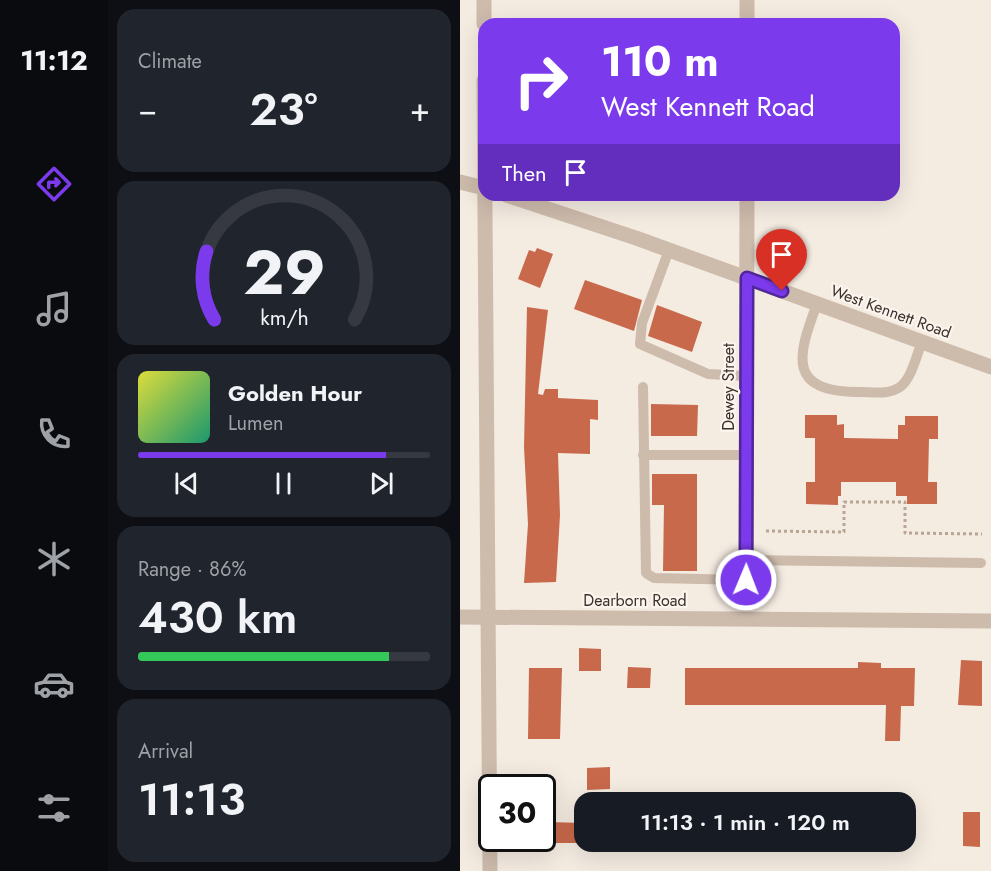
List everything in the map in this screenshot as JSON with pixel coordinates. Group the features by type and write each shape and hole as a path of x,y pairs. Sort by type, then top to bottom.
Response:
{"street":[{"path":"484,0 484,18"},
{"path":"747,18 748,0"},
{"path":"460,182 478,186"},
{"path":"484,201 490,871"},
{"name":"West Kennett Road","path":"524,201 669,250 991,367"},
{"name":"Dewey Street","path":"746,580 747,201"},
{"name":"Dearborn Road","path":"460,617 991,621"}],"lane":[{"path":"669,250 642,323 640,344 708,374 746,376"},
{"path":"817,304 803,343 801,358 808,376 825,390 892,391 906,381 922,342"},
{"path":"643,387 646,573 654,578 746,580"},
{"path":"643,455 746,455"},
{"path":"746,560 981,563"}],"path":[{"path":"766,531 844,532 844,502 905,502 905,533 982,534"}],"building":[{"path":"537,248 553,254 540,288 518,279 529,250 535,252"},
{"path":"585,280 642,300 634,331 574,309"},
{"path":"657,305 702,322 692,352 648,336"},
{"path":"527,307 548,310 538,394 543,395 545,389 558,389 558,398 598,400 598,420 590,419 590,454 558,453 560,515 556,582 524,583 528,524 524,447"},
{"path":"651,404 698,405 697,436 651,436"},
{"path":"805,415 837,415 837,425 844,424 844,438 898,439 898,425 905,425 905,416 938,416 938,439 929,439 928,482 937,482 937,504 907,504 907,496 896,496 896,482 841,482 841,496 838,496 838,505 806,504 806,482 815,482 815,438 805,438"},
{"path":"652,474 697,474 697,571 663,571 664,505 652,505"},
{"path":"579,648 601,649 601,671 579,671"},
{"path":"961,660 982,661 982,706 958,705"},
{"path":"858,662 881,663 881,668 915,668 914,706 901,706 900,741 885,741 886,705 685,705 685,668 858,668"},
{"path":"628,667 651,668 650,688 627,688"},
{"path":"529,668 562,668 560,739 528,739"},
{"path":"610,767 610,789 587,790 587,768"},
{"path":"963,812 980,812 980,847 963,846"},
{"path":"556,822 574,823 574,843 556,843"}],"route":[{"path":"746,580 747,278 782,291"}]}
